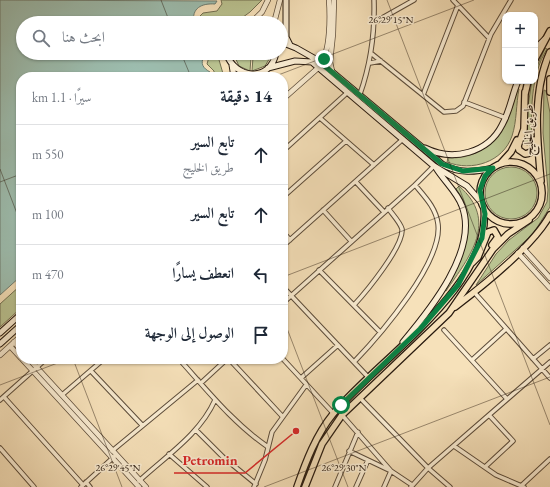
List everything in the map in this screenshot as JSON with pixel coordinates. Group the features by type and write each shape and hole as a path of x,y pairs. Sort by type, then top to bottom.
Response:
{"main road":[{"path":"286,0 286,16"},
{"path":"536,48 550,31"},
{"path":"538,53 545,38"},
{"path":"288,41 291,46"},
{"path":"288,45 320,62 332,71 438,162 451,169 469,172 493,168"},
{"name":"طريق الخليج","path":"542,185 538,142 539,99 543,71 550,52"},
{"path":"229,60 233,72"},
{"path":"268,68 274,60"},
{"path":"262,72 268,68 286,62 306,60 312,62 434,166 467,186 482,202"},
{"path":"231,64 241,72"},
{"path":"550,79 550,92"},
{"path":"419,145 444,155 468,153 488,143 499,132 506,118 517,84"},
{"name":"طريق الخليج","path":"501,163 511,152 519,136 527,84"},
{"path":"525,92 525,124 518,146 519,150 525,154 534,148 534,116 539,99"},
{"path":"297,487 312,448 334,414 420,329 443,304 470,264 482,238 485,225 484,208 480,190 485,176 501,163 514,162 523,164 538,176 542,185 543,195 541,204 536,213 529,220 499,242 449,313"},
{"path":"391,356 434,302 455,265 464,241 465,222 462,205 434,166"},
{"path":"484,208 494,219 502,223 511,225 529,220"},
{"path":"305,487 322,444 342,415 359,397 449,313 518,253 539,232 550,215"},
{"path":"470,264 478,257 488,232 492,230 497,231 498,236 478,270"},
{"path":"0,333 16,319"},
{"path":"0,344 16,330"}],"street":[{"path":"258,16 262,12 268,0"},
{"path":"276,16 280,0"},
{"path":"320,62 325,55 330,0"},
{"path":"332,71 330,62 334,0"},
{"path":"360,94 372,54 375,22 374,0"},
{"path":"375,22 414,0"},
{"path":"453,0 489,38"},
{"path":"372,54 444,112 456,111 463,106 489,38 511,0"},
{"path":"423,95 458,5"},
{"path":"370,63 381,61"},
{"path":"288,95 318,68"},
{"path":"288,147 348,92"},
{"path":"464,102 506,118"},
{"path":"320,118 374,165"},
{"path":"288,238 290,240 403,139"},
{"path":"288,193 346,141"},
{"path":"288,298 415,185 434,166"},
{"path":"356,182 384,212"},
{"path":"354,362 380,332 417,283 436,242 439,232 436,215 432,206 415,185"},
{"path":"354,305 370,287 389,261 401,235 400,225 388,208"},
{"path":"323,210 351,241"},
{"path":"523,248 550,278"},
{"path":"518,253 550,288"},
{"path":"546,274 550,269"},
{"path":"319,270 380,332"},
{"path":"288,292 369,378"},
{"path":"474,292 550,378"},
{"path":"472,360 506,329"},
{"path":"444,330 507,398"},
{"path":"0,355 14,342 16,344"},
{"path":"301,378 338,345"},
{"path":"533,359 550,345"},
{"path":"10,346 16,353"},
{"path":"349,452 390,471 412,486 428,468 550,362"},
{"path":"29,364 62,395 112,451 114,457 146,487"},
{"path":"32,364 139,487"},
{"path":"0,400 40,364"},
{"path":"62,395 99,364"},
{"path":"184,364 215,400 254,437 268,447"},
{"path":"112,451 142,425 222,364"},
{"path":"233,364 282,416"},
{"path":"288,364 334,414"},
{"path":"91,371 142,425"},
{"path":"196,430 223,457 255,485 266,460 272,432 282,416 306,385"},
{"path":"4,396 83,485 90,487"},
{"path":"359,397 428,468 450,487"},
{"path":"139,481 196,430 210,412 215,400"},
{"path":"342,415 390,471"},
{"path":"485,467 513,441 489,415"},
{"path":"335,487 358,432"},
{"path":"454,446 496,475 523,486 550,459"},
{"path":"0,448 34,487"},
{"path":"169,454 207,487"},
{"path":"83,485 114,457"},
{"path":"356,487 368,460"},
{"path":"384,487 390,471"},
{"path":"512,487 514,482"}],"green space":[{"path":"221,0 262,0 245,16 200,16 203,13 217,11 222,4"},
{"path":"545,48 547,49 538,68 538,64"},
{"path":"208,60 219,60 223,72 214,72 207,64"},
{"path":"236,60 251,60 250,71 239,66"},
{"path":"253,60 269,60 265,66 252,71"},
{"path":"532,84 535,84 532,107 532,143 527,145 522,142"},
{"path":"518,88 514,130 508,145 502,152 486,162 476,165 466,166 447,162 448,158 464,157 477,153 496,137 503,127"},
{"path":"544,90 546,91 550,113 550,207 533,234 476,285 496,254 509,240 538,218 547,202 548,190 543,133"},
{"path":"506,167 516,167 530,174 537,188 537,198 530,212 516,219 506,219 496,215 489,208 485,198 485,188 489,178 496,171"},
{"path":"459,186 471,199 477,212 479,225 471,252 446,291 444,290 461,253 468,227 464,201 456,189"},
{"path":"16,290 16,313 0,327 0,304"}],"shaded area":[{"path":"0,0 217,1 215,4 206,4 198,8 194,16 16,16 16,60 202,60 203,66 210,72 16,72 16,281 0,295"}],"place":[{"name":"Petromin","path":"296,431"}],"route":[{"path":"324,59 320,62 376,107 442,164 451,169 469,172 493,168 485,176 480,190 480,198 485,214 484,232 480,245 458,285 420,329 341,405"}]}
